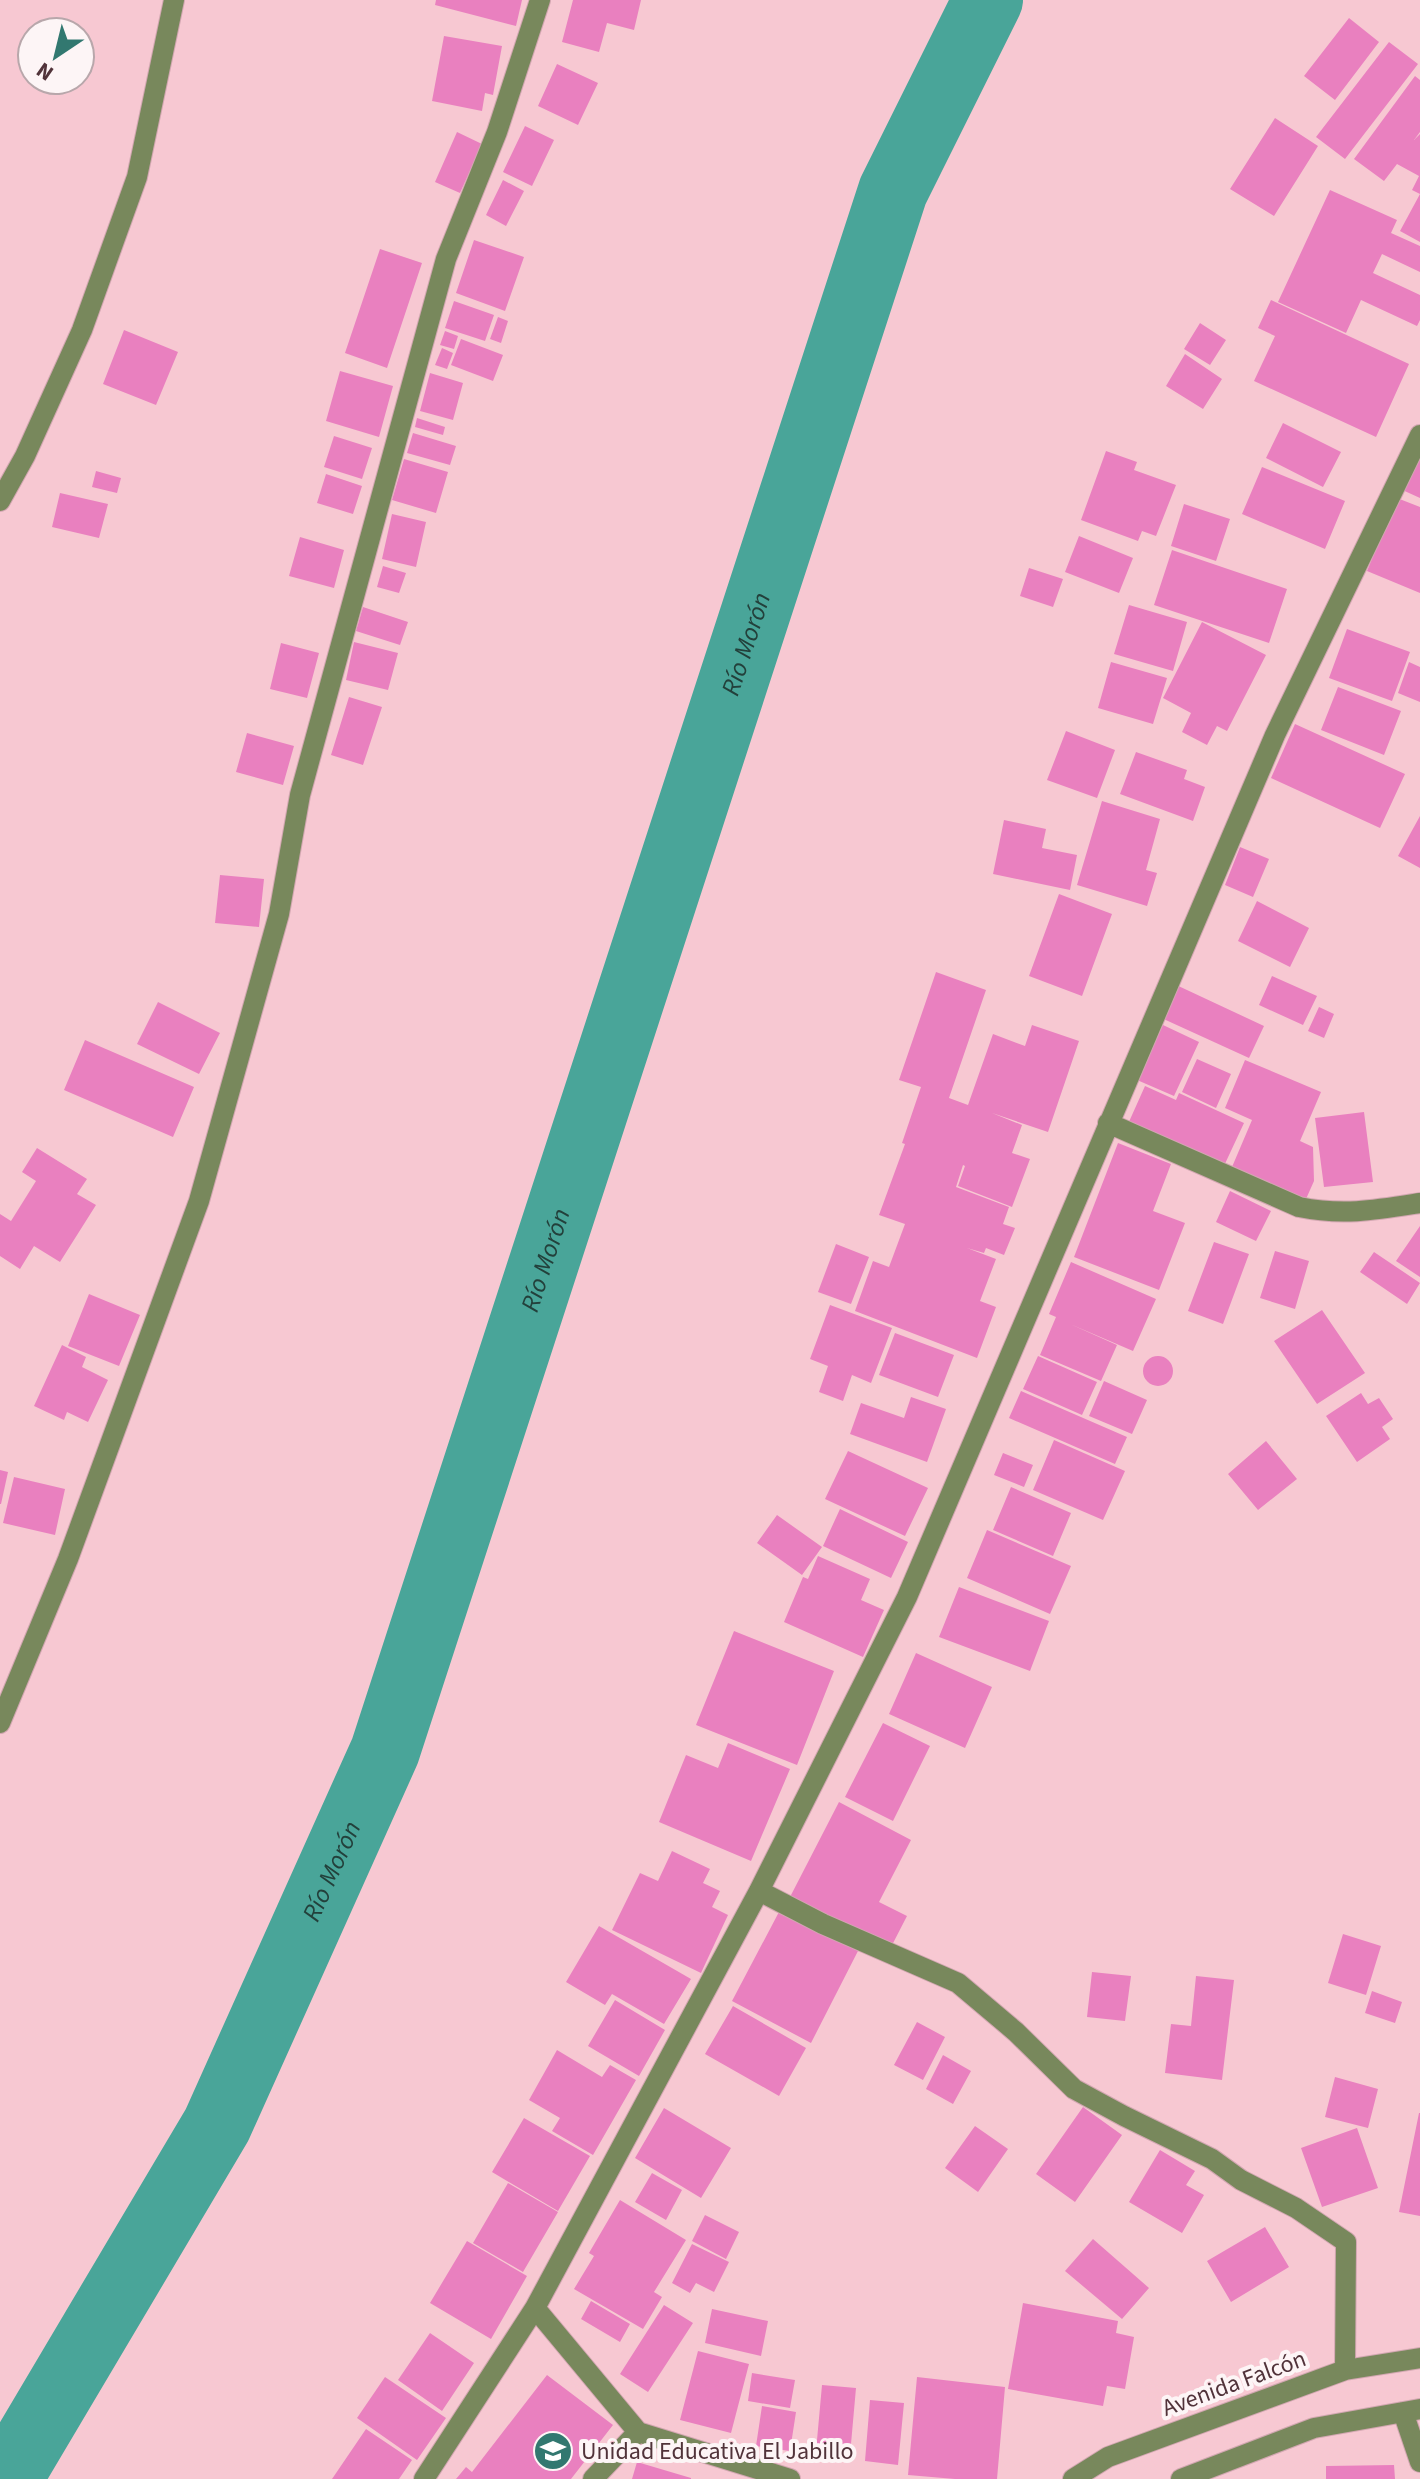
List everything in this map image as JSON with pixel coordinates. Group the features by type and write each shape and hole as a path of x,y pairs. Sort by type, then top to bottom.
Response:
{"street":[{"path":"0,501 25,456 82,330 137,177 174,0"},
{"path":"0,1723 68,1559 199,1201 279,914 300,795 446,259 497,132 540,0"},
{"path":"424,2479 535,2308 759,1891 907,1597 1275,735 1420,435"},
{"path":"1108,1123 1299,1207 1349,1213 1420,1203"},
{"path":"759,1891 823,1924 958,1983 1016,2032 1074,2089 1212,2159 1241,2180 1296,2208 1346,2242 1345,2370"},
{"path":"535,2308 638,2432 790,2479"},
{"name":"Avenida Falcón","path":"1073,2479 1108,2457 1345,2370 1420,2358"},
{"path":"1181,2479 1314,2428 1414,2410 1420,2462"},
{"path":"593,2479 638,2432"}],"building":[{"path":"436,0 522,0 516,26 435,5"},
{"path":"573,0 641,0 634,30 607,23 599,52 562,42"},
{"path":"1349,18 1379,42 1335,100 1304,76"},
{"path":"444,36 502,46 493,95 485,93 482,111 432,101"},
{"path":"1389,42 1418,64 1345,159 1316,137"},
{"path":"557,64 598,83 578,125 538,106"},
{"path":"1415,76 1420,80 1420,132 1414,140 1420,134 1420,194 1412,190 1419,176 1397,164 1384,181 1354,159"},
{"path":"1275,118 1318,146 1274,216 1230,189"},
{"path":"525,126 554,140 532,186 503,172"},
{"path":"457,132 482,144 460,193 435,182"},
{"path":"503,180 524,191 506,226 486,215"},
{"path":"1330,190 1397,220 1391,233 1420,246 1420,272 1382,254 1373,273 1420,295 1420,320 1417,326 1361,300 1346,333 1278,302"},
{"path":"1420,194 1420,242 1400,231"},
{"path":"474,240 524,257 505,311 456,293"},
{"path":"380,249 422,263 387,368 345,353"},
{"path":"1271,300 1409,364 1376,437 1254,381 1275,336 1258,328"},
{"path":"454,301 494,315 485,341 445,328"},
{"path":"498,317 508,321 501,343 490,339"},
{"path":"1200,323 1226,340 1210,365 1184,349"},
{"path":"124,330 178,352 156,405 103,384"},
{"path":"445,331 458,336 454,349 440,345"},
{"path":"461,339 503,355 493,381 451,365"},
{"path":"442,348 453,353 447,369 435,365"},
{"path":"1185,354 1222,379 1203,409 1166,386"},
{"path":"340,371 393,386 379,437 326,421"},
{"path":"430,373 463,383 453,420 420,411"},
{"path":"417,418 445,427 443,435 415,427"},
{"path":"1283,423 1341,452 1323,487 1266,458"},
{"path":"413,433 456,446 450,465 407,453"},
{"path":"334,436 372,448 362,479 324,467"},
{"path":"1420,445 1420,498 1398,488"},
{"path":"1106,451 1137,462 1134,470 1176,485 1156,536 1142,531 1138,541 1081,520"},
{"path":"404,459 448,472 436,513 392,500"},
{"path":"1262,467 1345,501 1325,549 1242,514"},
{"path":"96,471 121,478 117,493 92,487"},
{"path":"326,474 362,486 353,514 317,503"},
{"path":"60,493 108,504 99,538 52,527"},
{"path":"1397,498 1420,507 1420,593 1367,571"},
{"path":"1184,504 1230,519 1216,561 1171,546"},
{"path":"392,514 426,522 416,567 382,559"},
{"path":"1079,536 1133,558 1119,593 1065,572"},
{"path":"300,537 344,550 334,588 289,576"},
{"path":"1172,550 1287,589 1269,643 1154,605"},
{"path":"383,566 406,573 399,593 377,587"},
{"path":"1029,568 1063,579 1053,607 1020,596"},
{"path":"1129,605 1187,622 1173,671 1114,654"},
{"path":"363,607 408,622 400,645 356,631"},
{"path":"1202,622 1266,655 1227,731 1217,726 1207,745 1182,732 1191,713 1163,698"},
{"path":"1347,629 1410,652 1392,701 1329,678"},
{"path":"354,642 398,653 388,690 346,680"},
{"path":"281,643 319,653 307,698 270,689"},
{"path":"1111,662 1167,678 1153,724 1098,708"},
{"path":"1409,662 1420,667 1420,702 1398,693"},
{"path":"1338,687 1401,711 1384,755 1321,730"},
{"path":"349,697 382,707 363,765 331,755"},
{"path":"1295,724 1405,774 1380,828 1271,778"},
{"path":"1066,731 1115,750 1097,798 1047,780"},
{"path":"247,733 294,746 283,785 236,772"},
{"path":"1136,752 1187,770 1184,779 1205,787 1193,821 1120,794"},
{"path":"1102,801 1160,819 1146,870 1157,873 1147,906 1077,885"},
{"path":"1420,816 1420,868 1398,856"},
{"path":"1004,820 1046,829 1042,848 1077,855 1070,890 993,874"},
{"path":"1240,847 1269,859 1253,897 1225,885"},
{"path":"220,875 264,879 259,927 215,923"},
{"path":"1059,894 1112,914 1082,996 1029,976"},
{"path":"1257,901 1309,928 1290,967 1238,941"},
{"path":"936,972 986,990 949,1098 968,1105 993,1034 1025,1046 1032,1025 1079,1041 1048,1132 992,1113 1022,1125 1012,1153 1030,1159 1012,1207 958,1186 963,1165 956,1187 1009,1207 1003,1224 1015,1228 1004,1255 986,1248 984,1253 967,1248 996,1259 980,1301 996,1307 977,1358 855,1311 873,1261 889,1267 905,1224 879,1215 905,1144 902,1143 921,1087 899,1080"},
{"path":"1272,976 1317,996 1303,1025 1259,1005"},
{"path":"1172,983 1264,1026 1249,1058 1157,1016"},
{"path":"158,1002 220,1033 199,1074 137,1044"},
{"path":"1319,1007 1334,1014 1324,1038 1308,1031"},
{"path":"1163,1025 1199,1042 1174,1096 1137,1080"},
{"path":"85,1040 194,1087 173,1137 64,1090"},
{"path":"1197,1059 1231,1074 1216,1108 1182,1092"},
{"path":"1245,1060 1321,1092 1300,1141 1313,1147 1314,1181 1306,1199 1232,1167 1252,1120 1225,1108"},
{"path":"1145,1086 1176,1100 1179,1093 1244,1123 1223,1168 1128,1124"},
{"path":"1364,1112 1373,1182 1324,1187 1315,1118"},
{"path":"1118,1143 1171,1164 1153,1211 1185,1223 1159,1290 1074,1257"},
{"path":"37,1148 87,1179 77,1194 96,1205 60,1262 34,1246 20,1269 0,1256 0,1214 11,1221 36,1181 22,1172"},
{"path":"1230,1191 1271,1211 1256,1241 1216,1222"},
{"path":"1420,1226 1420,1277 1396,1261"},
{"path":"1214,1242 1249,1254 1223,1324 1188,1311"},
{"path":"836,1244 869,1257 851,1304 818,1292"},
{"path":"1275,1251 1309,1261 1295,1309 1260,1298"},
{"path":"1374,1252 1420,1283 1407,1304 1360,1272"},
{"path":"1071,1262 1156,1299 1133,1351 1070,1324 1117,1345 1101,1381 1040,1355 1056,1317 1049,1314"},
{"path":"89,1294 140,1315 119,1366 68,1346"},
{"path":"830,1305 892,1328 871,1383 852,1375 843,1401 819,1392 828,1366 810,1359"},
{"path":"1322,1310 1365,1373 1317,1404 1274,1341"},
{"path":"895,1333 954,1355 938,1397 879,1375"},
{"path":"62,1345 86,1357 82,1367 108,1380 88,1422 67,1412 64,1420 34,1406"},
{"path":"1038,1356 1097,1382 1082,1415 1023,1389"},
{"path":"1158,1356 1169,1360 1173,1371 1169,1382 1158,1386 1147,1382 1143,1371 1147,1360"},
{"path":"1104,1381 1147,1400 1132,1434 1089,1416"},
{"path":"1021,1391 1127,1437 1115,1464 1009,1418"},
{"path":"1361,1393 1368,1404 1379,1398 1393,1419 1382,1427 1390,1439 1357,1462 1326,1416"},
{"path":"911,1397 946,1409 927,1462 850,1434 861,1403 904,1418"},
{"path":"1054,1440 1125,1471 1103,1520 1033,1490"},
{"path":"1266,1441 1297,1479 1258,1510 1228,1474"},
{"path":"848,1451 928,1488 905,1536 825,1499"},
{"path":"1003,1453 1033,1465 1024,1487 994,1475"},
{"path":"0,1470 8,1472 1,1504 0,1504"},
{"path":"14,1477 65,1489 55,1535 3,1523"},
{"path":"1011,1487 1071,1513 1053,1556 993,1530"},
{"path":"840,1509 908,1542 891,1578 823,1546"},
{"path":"777,1515 822,1547 802,1575 757,1543"},
{"path":"987,1530 1071,1566 1050,1614 967,1578"},
{"path":"818,1556 870,1579 861,1600 884,1610 863,1657 784,1622 803,1577 808,1579"},
{"path":"959,1587 1049,1621 1030,1671 939,1637"},
{"path":"734,1631 834,1671 797,1765 696,1725"},
{"path":"916,1653 992,1687 965,1748 889,1714"},
{"path":"883,1723 930,1746 893,1821 845,1797"},
{"path":"728,1743 790,1769 751,1861 659,1822 686,1755 718,1768"},
{"path":"839,1802 911,1840 879,1902 907,1916 890,1949 790,1897"},
{"path":"672,1851 710,1869 703,1883 720,1891 712,1907 728,1915 701,1973 612,1930 640,1873 658,1881"},
{"path":"780,1910 858,1951 811,2043 732,2001"},
{"path":"599,1926 691,1979 664,2024 612,1994 605,2005 566,1982"},
{"path":"1343,1934 1381,1946 1366,1995 1328,1983"},
{"path":"1092,1972 1131,1976 1125,2021 1087,2017"},
{"path":"1196,1976 1234,1980 1222,2080 1165,2073 1171,2024 1191,2026"},
{"path":"1372,1991 1402,2002 1395,2023 1365,2013"},
{"path":"615,2000 665,2030 639,2076 588,2046"},
{"path":"733,2006 806,2048 779,2096 705,2054"},
{"path":"917,2022 945,2037 923,2080 894,2065"},
{"path":"557,2050 602,2077 610,2065 636,2080 593,2155 552,2131 560,2118 529,2100"},
{"path":"943,2055 971,2071 953,2104 926,2089"},
{"path":"1335,2077 1378,2089 1368,2128 1325,2117"},
{"path":"1083,2107 1122,2135 1075,2202 1036,2174"},
{"path":"664,2108 731,2148 701,2198 635,2158"},
{"path":"1420,2113 1420,2216 1399,2212"},
{"path":"524,2118 590,2156 558,2211 492,2172"},
{"path":"975,2126 1008,2149 978,2192 945,2168"},
{"path":"1357,2128 1378,2188 1322,2207 1301,2148"},
{"path":"1160,2150 1195,2171 1186,2185 1204,2195 1182,2233 1129,2202"},
{"path":"652,2173 682,2190 666,2220 635,2202"},
{"path":"508,2183 558,2212 523,2272 473,2243"},
{"path":"620,2200 686,2240 654,2292 662,2297 643,2329 574,2289 594,2256 589,2253"},
{"path":"705,2215 739,2232 726,2259 692,2241"},
{"path":"1265,2227 1289,2267 1231,2302 1207,2261"},
{"path":"1093,2239 1149,2288 1122,2319 1065,2271"},
{"path":"467,2241 527,2276 491,2339 430,2303"},
{"path":"692,2244 729,2262 714,2292 696,2283 690,2293 672,2283"},
{"path":"591,2301 630,2324 620,2342 581,2319"},
{"path":"1023,2303 1118,2321 1116,2333 1134,2337 1125,2389 1107,2386 1103,2406 1008,2389"},
{"path":"664,2305 693,2323 648,2392 620,2374"},
{"path":"712,2309 768,2321 761,2356 705,2343"},
{"path":"430,2333 474,2363 442,2411 398,2380"},
{"path":"698,2351 749,2364 731,2433 680,2420"},
{"path":"752,2373 795,2380 790,2408 748,2401"},
{"path":"547,2375 613,2425 571,2479 456,2479 466,2467 472,2472"},
{"path":"385,2377 446,2418 417,2460 357,2418"},
{"path":"917,2377 1005,2387 997,2479 908,2475"},
{"path":"822,2385 856,2388 850,2455 816,2451"},
{"path":"870,2400 904,2403 898,2465 865,2461"},
{"path":"762,2406 796,2412 790,2451 756,2446"},
{"path":"366,2429 412,2460 399,2479 332,2479"},
{"path":"637,2462 691,2478 691,2479 632,2479"},
{"path":"1394,2465 1395,2479 1326,2479 1326,2466"}],"waterway":[{"name":"Río Morón","path":"7,2479 217,2125 385,1751 893,191 988,0"}],"place":[{"name":"Unidad Educativa El Jabillo","path":"553,2451"}]}
